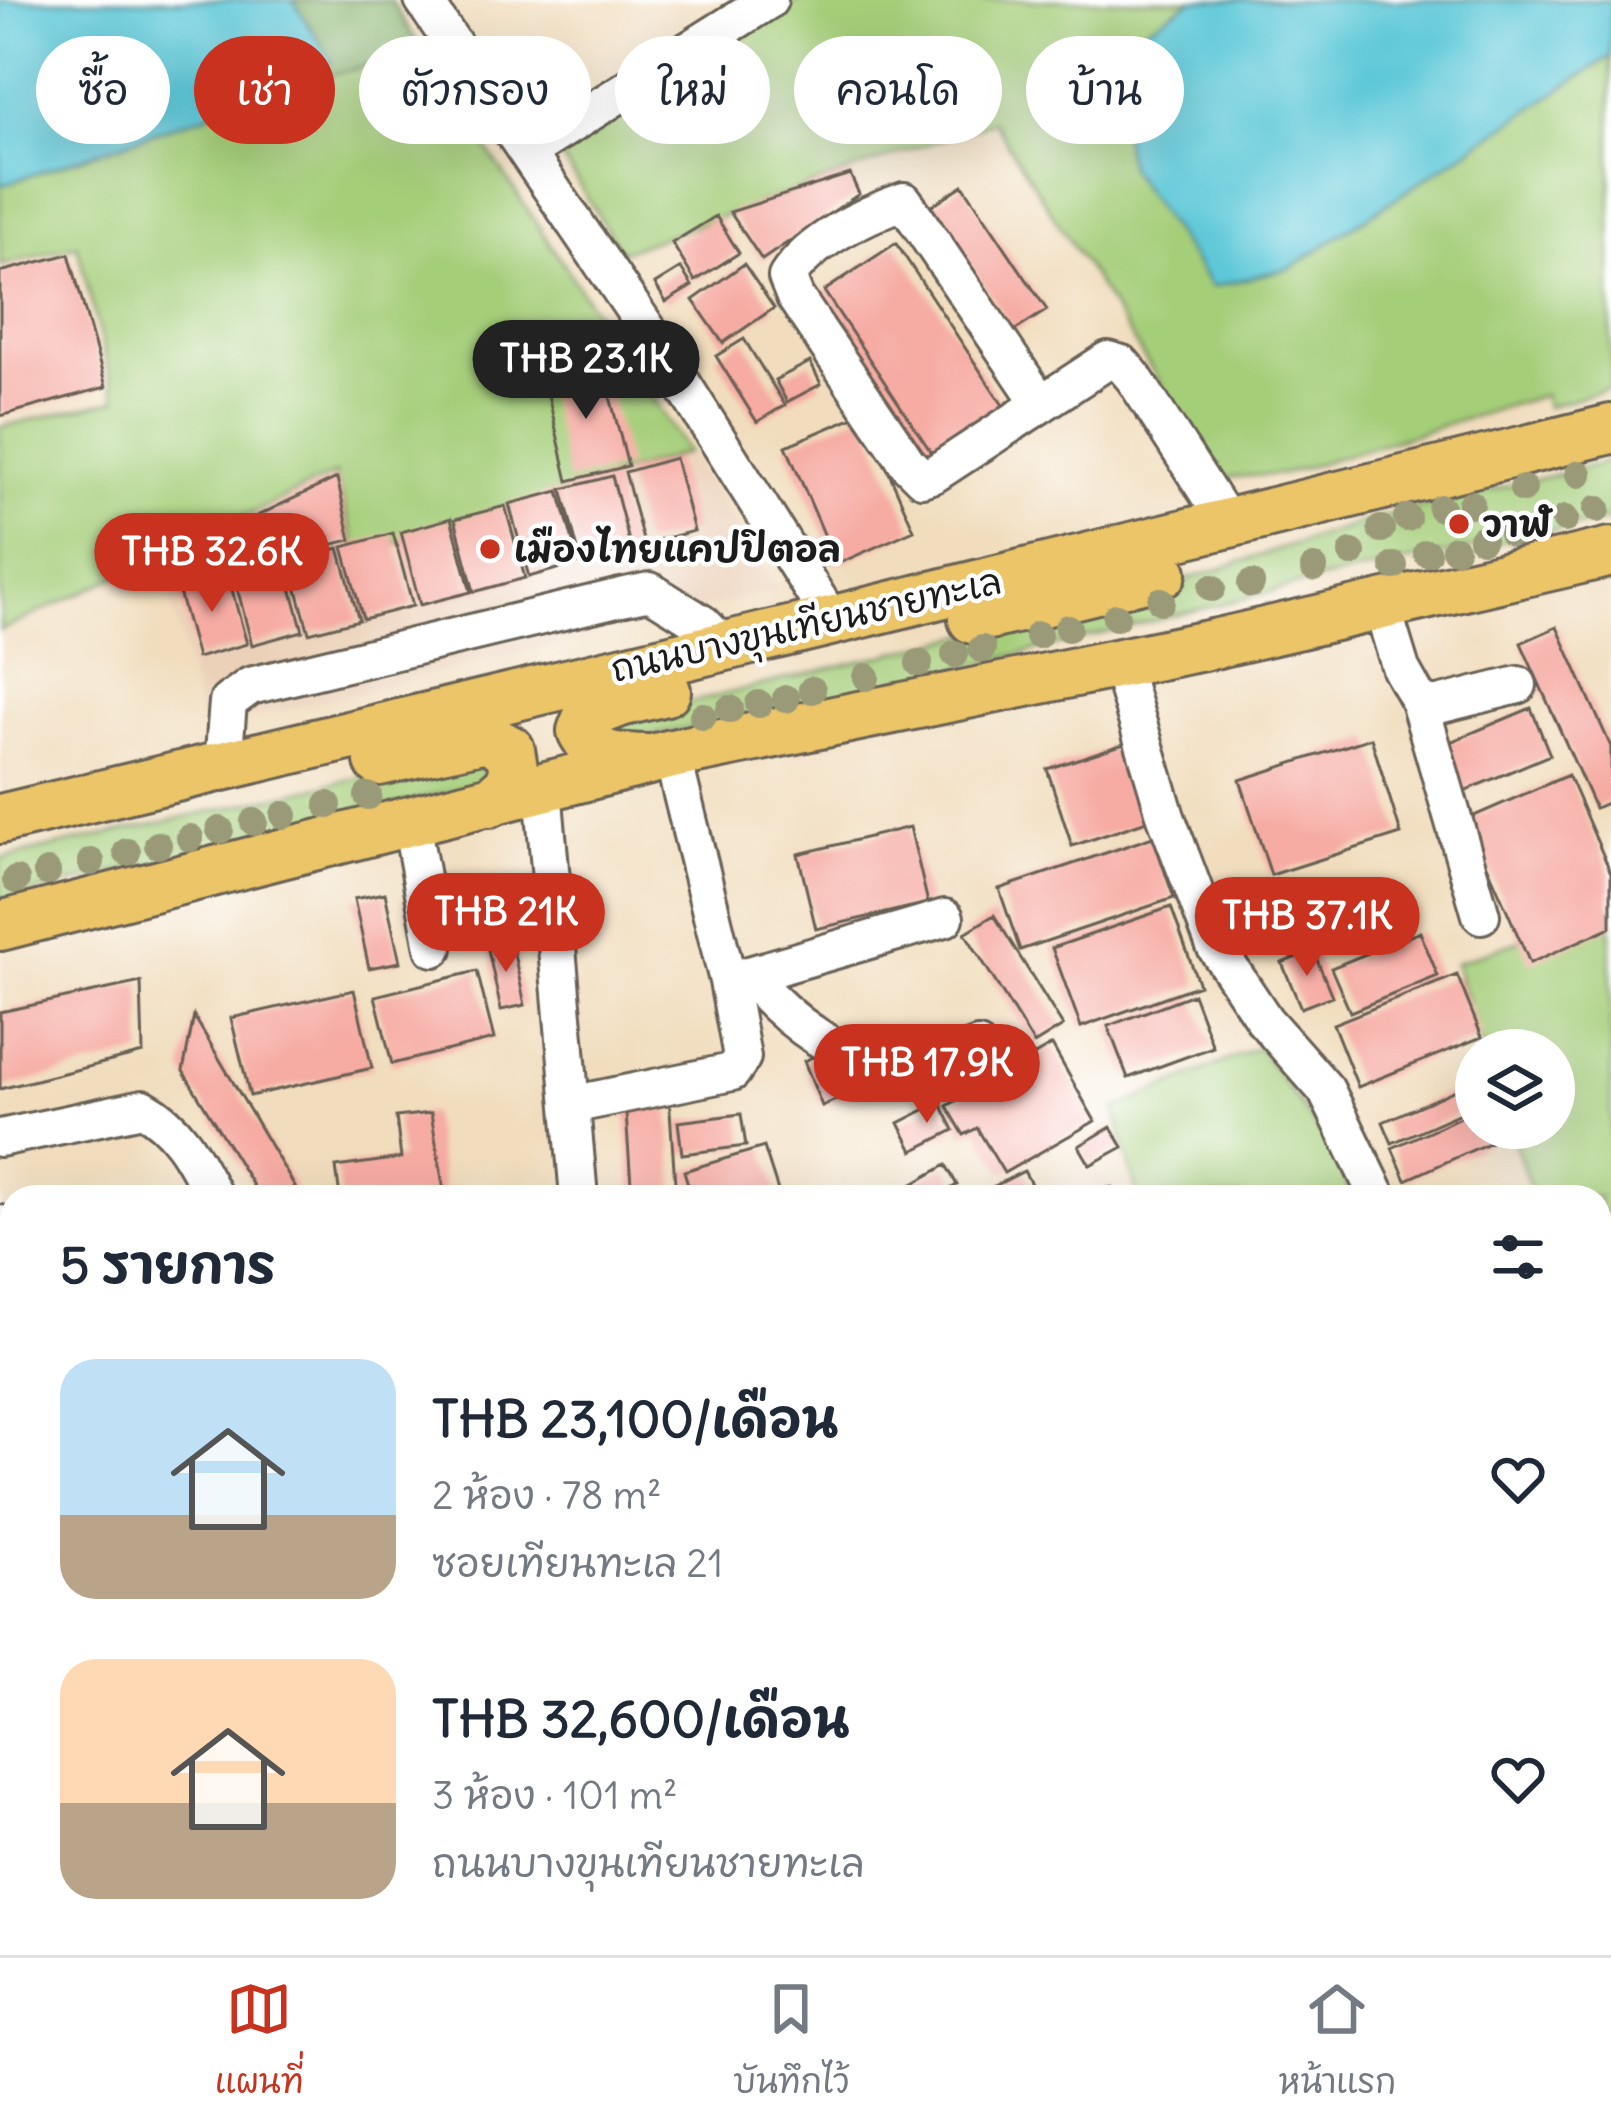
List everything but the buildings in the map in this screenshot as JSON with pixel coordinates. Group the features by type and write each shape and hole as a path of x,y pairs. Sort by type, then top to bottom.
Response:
{"main road":[{"name":"ถนนบางขุนเทียนชายทะเล","path":"0,818 832,621 1611,429"},
{"path":"662,757 606,758 591,748 582,731 589,715 620,701 1205,562 1344,495"},
{"path":"0,926 662,757 1382,607 1611,552"},
{"path":"0,846 486,737 510,750 514,780 490,802"}],"street":[{"path":"423,0 658,345 832,621"},
{"path":"526,152 770,0"},
{"path":"1041,404 904,201 875,211 798,260 787,277 795,297 922,478 1041,404 1103,361 1122,364 1228,524"},
{"path":"223,765 228,702 250,686 598,602 650,591 692,616 724,646"},
{"path":"1382,607 1401,669 1419,701 1481,915"},
{"path":"1120,663 1166,817 1215,946 1265,1021 1326,1090 1372,1185"},
{"path":"1419,701 1434,706 1518,685"},
{"path":"571,1105 731,1072 742,1057 739,979 662,757"},
{"path":"543,789 578,1185"},
{"path":"412,822 434,948"},
{"path":"739,979 945,918"},
{"path":"739,979 843,1055 901,1077 978,1047"},
{"path":"0,1138 143,1108 164,1119 188,1147 208,1185"}],"shaded area":[{"path":"618,342 777,590 203,730 160,557"}],"green space":[{"path":"293,0 391,0 413,36 359,36 359,68 335,74 335,36 315,36"},
{"path":"799,0 1193,0 1134,36 1026,36 1026,144 1184,142 1290,268 1611,56 1611,388 1546,407 1544,395 1283,474 1221,478 1002,135 1002,36 794,36 794,144 928,144 621,252 558,151 569,144 591,144 591,130 615,115 615,144 770,144 770,36 742,36"},
{"path":"359,68 359,144 484,144 688,452 413,539 357,551 335,474 0,631 0,427 116,400 77,245 0,266 0,186 122,144 170,144 170,127 194,119 194,144 335,144 335,74"},
{"path":"1611,461 1611,519 1310,582 794,710 614,742 606,731 616,721 1176,583 1370,520"},
{"path":"481,750 494,774 474,786 0,901 0,859"},
{"path":"1611,908 1611,1185 1529,1185 1517,1149 1575,1149 1575,1029 1477,1029 1455,963"},
{"path":"1258,1047 1333,1150 1347,1185 1135,1185 1115,1109"}],"water":[{"path":"0,0 293,0 316,36 194,36 194,119 170,127 170,36 36,36 36,144 122,144 0,186"},
{"path":"1193,0 1611,0 1611,56 1290,268 1212,287 1129,169 1125,144 1184,144 1184,36 1133,36"}],"place":[{"name":"วาฬ","path":"1459,524"},
{"name":"เมืองไทยแคปปิตอล","path":"490,549"}]}
